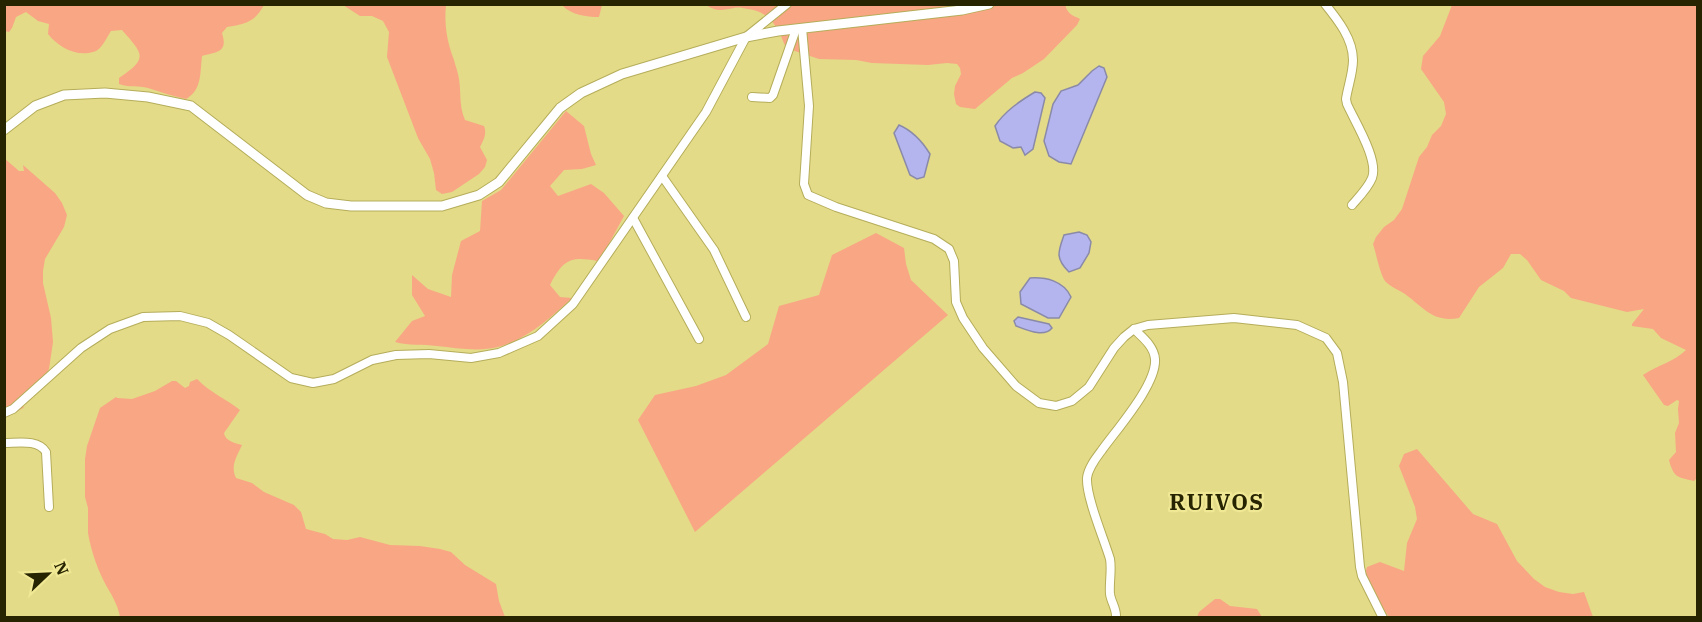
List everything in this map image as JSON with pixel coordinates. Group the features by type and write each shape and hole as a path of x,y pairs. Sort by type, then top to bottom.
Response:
{"street":[{"path":"4,413 14,409 81,348 110,329 143,317 180,316 208,323 291,378 313,383 334,379 372,360 396,355 429,354 471,358 499,353 538,336 573,304 633,218 706,112 746,37 787,4"},
{"path":"4,130 35,106 64,96 105,93 148,97 190,106 307,195 326,203 351,206 442,206 479,195 499,182 560,108 581,93 622,74 746,37 799,28 962,10 988,4"},
{"path":"1325,4 1348,37 1353,51 1346,99 1373,164 1371,181 1352,205"},
{"path":"752,97 770,98 773,95 799,28"},
{"path":"799,28 809,106 804,184 808,195 836,207 934,239 949,249 954,261 956,302 963,318 983,348 1016,386 1039,403 1056,406 1072,401 1089,387 1114,348 1124,337 1134,329 1148,325 1234,318 1297,325 1326,338 1337,352 1343,382 1360,567 1362,576 1383,618"},
{"path":"662,176 714,250 746,316"},
{"path":"633,218 699,339"},
{"path":"1116,618 1110,595 1112,567 1089,495 1087,477 1094,460 1148,386 1154,370 1155,357 1149,344 1134,329"},
{"path":"4,443 37,443 42,446 46,452 49,507"}],"shaded area":[{"path":"5,4 264,5 249,21 227,27 222,33 223,48 202,56 198,86 186,99 144,87 119,84 119,78 135,65 140,56 135,45 122,30 111,31 96,51 76,52 52,39 48,34 49,24 38,21 26,12 16,17 9,32 5,31"},
{"path":"1065,4 1072,15 1080,19 1077,25 1044,59 1012,78 975,109 960,107 956,104 955,86 961,74 957,64 872,63 819,59 786,48 773,22 763,14 741,8 716,10 706,5"},
{"path":"343,5 446,5 447,33 458,74 463,114 465,120 484,126 485,129 485,136 480,147 487,160 479,174 452,192 442,194 436,190 430,159 418,138 387,57 389,32 383,21 372,16 360,16"},
{"path":"562,5 602,5 599,17 589,17 570,11"},
{"path":"1452,5 1697,5 1698,474 1694,481 1677,476 1669,460 1676,452 1675,433 1679,423 1679,401 1668,406 1664,405 1643,375 1676,358 1686,350 1661,338 1653,329 1632,326 1644,309 1627,312 1571,298 1564,291 1541,280 1520,254 1511,254 1503,268 1479,287 1459,318 1442,318 1429,313 1405,294 1389,285 1383,278 1373,244 1384,227 1394,220 1402,209 1419,157 1427,147 1432,135 1441,126 1446,114 1444,102 1421,69 1423,56 1440,36"},
{"path":"566,111 584,126 596,165 564,170 550,186 558,196 591,184 604,193 624,216 597,261 574,260 563,265 559,270 550,285 560,297 572,298 529,333 498,347 468,349 395,342 412,321 425,316 412,295 412,275 428,289 451,297 452,275 461,241 480,231 482,201 501,190"},
{"path":"4,158 19,171 24,171 23,165 55,193 67,215 64,227 45,259 43,271 53,342 49,369 26,404 21,403 24,407 5,418"},
{"path":"876,233 904,248 911,280 948,315 695,532 638,420 655,395 696,386 726,375 768,344 779,306 819,295 832,255"},
{"path":"197,379 240,410 224,433 228,440 242,445 234,465 236,478 252,483 264,492 294,505 301,512 306,529 325,534 333,539 347,540 360,537 390,545 420,546 451,552 465,565 496,584 505,617 120,617 98,568 89,540 88,508 85,497 87,446 100,408 116,397 132,399 155,391 172,381 176,381 185,388"},
{"path":"1417,449 1473,514 1497,524 1517,561 1534,579 1545,587 1559,592 1573,594 1584,592 1593,617 1389,617 1375,599 1365,593 1366,570 1367,567 1380,562 1404,571 1407,543 1417,519 1415,507 1399,466 1404,454"},
{"path":"1215,599 1220,599 1230,606 1257,609 1262,617 1197,617 1199,612"}],"water":[{"path":"1099,66 1104,68 1107,77 1071,164 1059,162 1049,156 1044,141 1053,104 1061,91 1078,85"},
{"path":"1035,92 1041,93 1045,98 1033,149 1025,155 1021,147 1013,148 1000,141 995,126 1008,111"},
{"path":"899,125 917,137 930,154 924,177 917,179 910,175 894,133"},
{"path":"1079,232 1087,235 1091,242 1089,253 1080,268 1069,272 1061,263 1060,246 1064,235"},
{"path":"1030,278 1054,281 1068,292 1071,297 1059,318 1048,318 1021,304 1020,292"},
{"path":"1018,317 1049,324 1052,328 1040,333 1030,331 1016,326 1014,321"}],"district":[{"name":"RUIVOS","path":"1217,501"}]}
